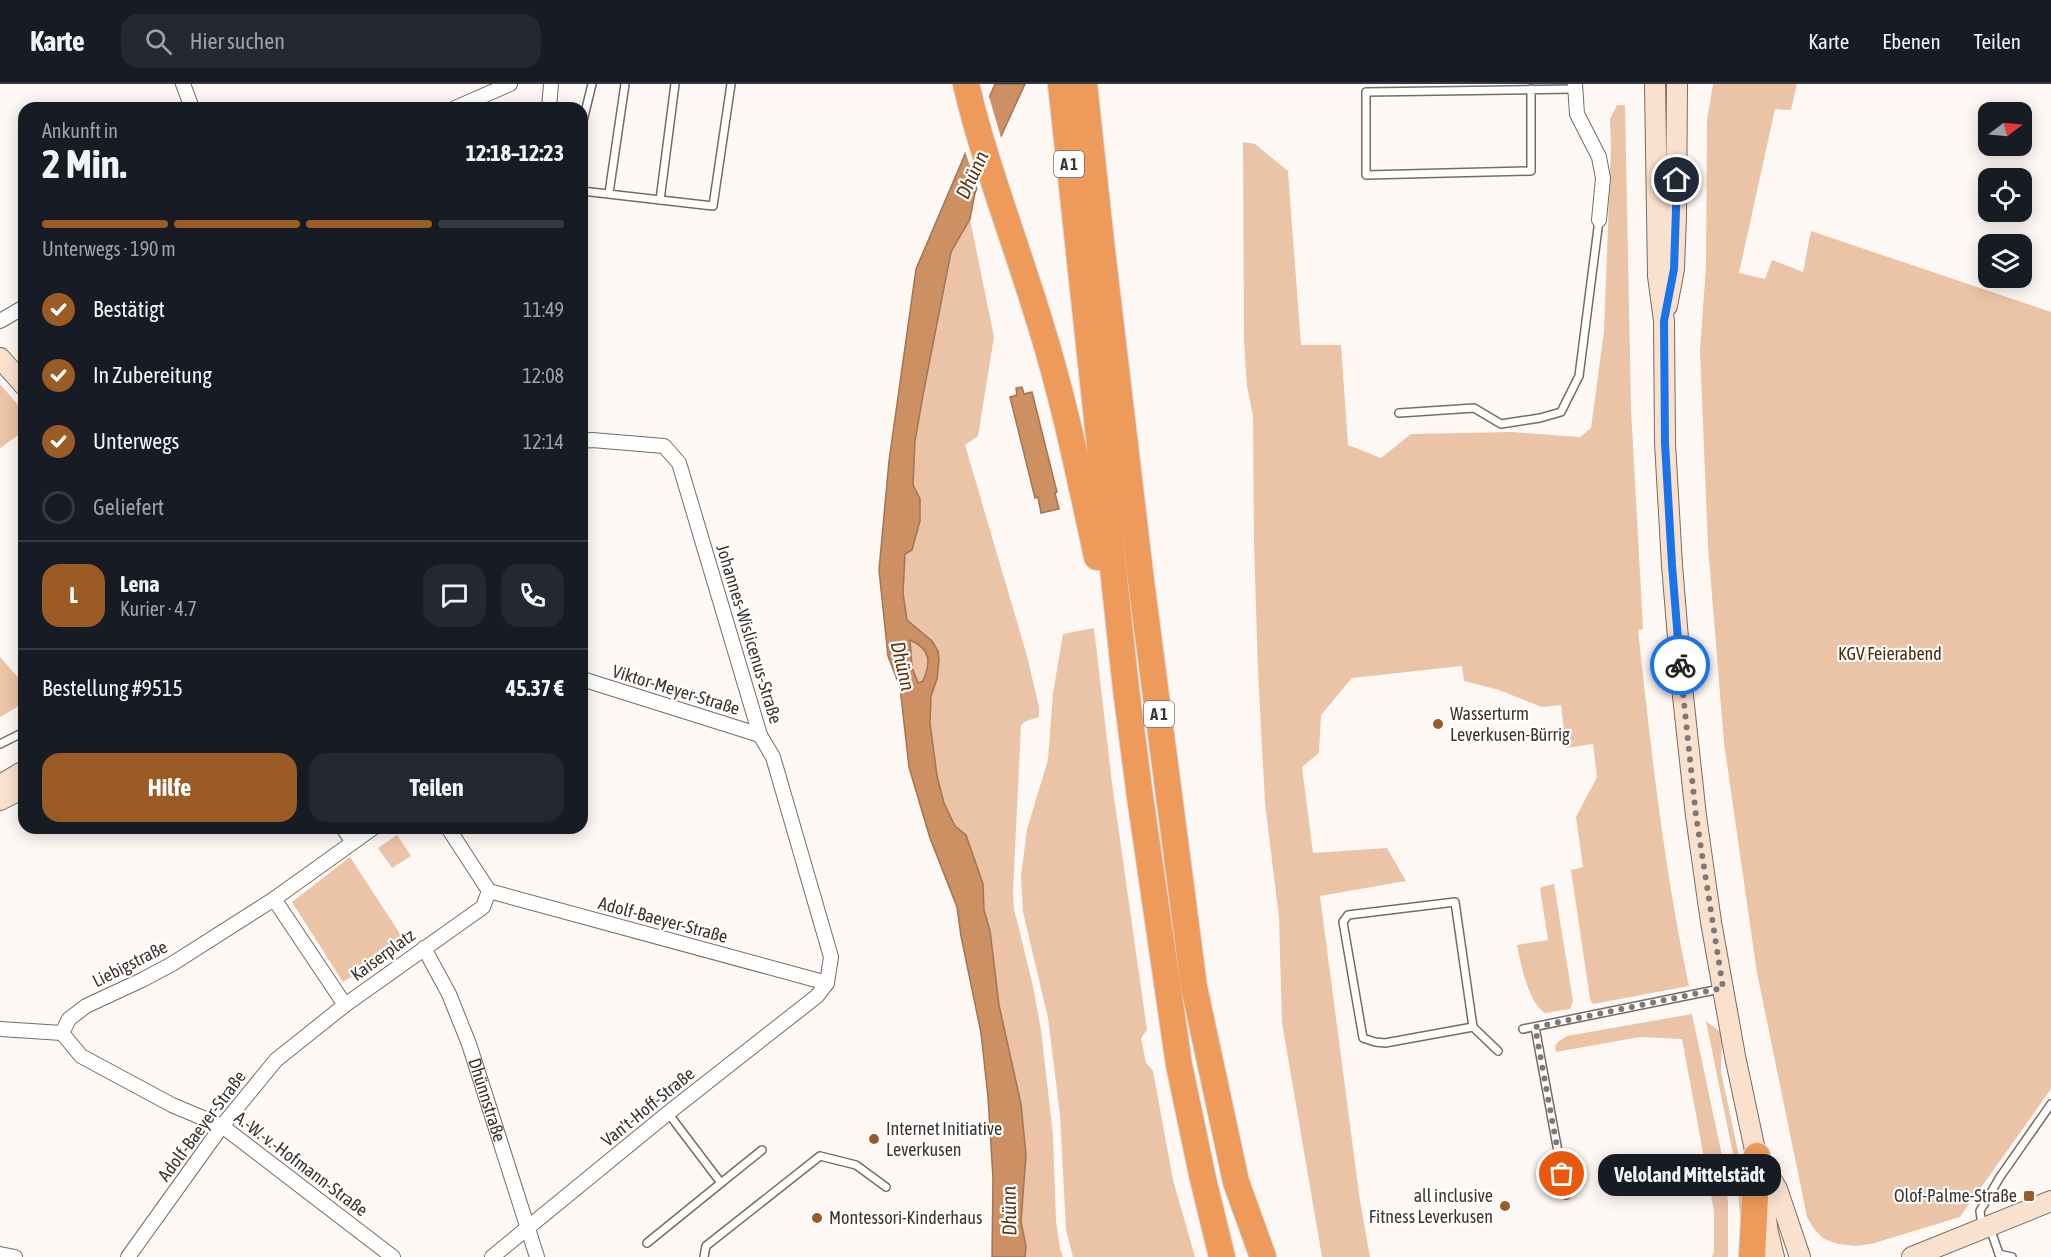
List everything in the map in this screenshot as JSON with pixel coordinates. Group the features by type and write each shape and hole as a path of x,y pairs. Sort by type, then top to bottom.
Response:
{"highway":[{"path":"966,84 1041,325 1077,462 1126,689"},
{"name":"A 1","path":"1061,84 1089,244 1141,581 1194,987 1236,1182 1263,1257"},
{"name":"A 1","path":"1084,84 1089,244 1126,689 1179,1065 1222,1257"},
{"path":"1752,1257 1757,1156"}],"main road":[{"path":"1664,321 1674,269 1677,84"},
{"path":"1676,112 1689,84"},
{"path":"1654,85 1658,276 1664,321 1666,454 1682,687 1696,816 1723,988 1757,1156 1767,1233 1774,1257"},
{"path":"0,358 18,378"},
{"path":"0,785 18,774"},
{"path":"0,800 18,791"},
{"path":"1757,1156 1777,1189 1798,1251 1811,1257"},
{"path":"1912,1257 2051,1201"}],"street":[{"path":"183,84 190,102"},
{"path":"469,102 510,84"},
{"path":"550,102 551,84"},
{"path":"1574,86 1577,114 1599,158 1603,178 1599,220"},
{"path":"0,321 18,310"},
{"name":"Johannes-Wislicenus-Straße","path":"588,440 664,446 679,463 760,735 773,757 831,957 826,984"},
{"name":"Viktor-Meyer-Straße","path":"588,681 760,735"},
{"path":"347,834 353,842"},
{"path":"274,899 364,834"},
{"path":"452,834 489,891"},
{"name":"Adolf-Baeyer-Straße","path":"489,891 826,984"},
{"name":"Kaiserplatz","path":"274,899 345,1005 483,907 489,891"},
{"name":"Liebigstraße","path":"62,1032 69,1019 86,1006 142,981 172,964 274,899"},
{"name":"Dhünnstraße","path":"423,948 449,994 469,1044 537,1257"},
{"name":"Van't-Hoff-Straße","path":"492,1257 668,1113 817,996 826,984"},
{"name":"Adolf-Baeyer-Straße","path":"128,1257 222,1126 276,1060 345,1005"},
{"path":"0,1028 62,1032"},
{"name":"A.-W.-v.-Hofmann-Straße","path":"62,1032 81,1056 172,1105 222,1126 393,1257"},
{"path":"0,1254 15,1257"}],"lane":[{"path":"588,102 592,84"},
{"path":"609,194 625,84"},
{"path":"660,200 675,84"},
{"path":"588,192 713,206 731,84"},
{"path":"1531,89 1531,171 1366,175 1366,92 1574,86"},
{"path":"1399,412 1474,408 1502,424 1561,412 1579,376 1599,220"},
{"path":"0,744 18,735"},
{"path":"1473,1027 1385,1043 1363,1038 1343,922 1348,915 1455,902 1473,1027 1498,1051"},
{"path":"1522,1029 1723,988"},
{"path":"1535,1027 1566,1194"},
{"path":"2012,1257 1998,1255 1980,1211 2000,1177 2051,1104"},
{"path":"668,1113 721,1183"},
{"path":"647,1243 762,1150"},
{"path":"704,1257 706,1246 820,1156 856,1165 886,1187"}],"green space":[{"name":"KGV Feierabend","path":"1713,84 1797,84 1791,110 1775,109 1739,273 1765,279 1772,260 1803,272 1811,231 2051,312 2051,1089 1960,1217 1871,1244 1855,1246 1824,1239 1807,1217 1757,973 1724,743 1708,546 1700,351 1706,266 1707,120"},
{"path":"1617,105 1625,105 1631,408 1643,629 1638,630 1665,853 1689,986 1593,1004 1590,999 1571,870 1583,867 1576,817 1597,777 1593,744 1566,748 1561,705 1542,707 1499,690 1464,681 1462,666 1352,678 1321,715 1319,753 1302,767 1313,853 1387,848 1406,881 1320,896 1360,1201 1370,1257 1322,1257 1282,1023 1279,918 1265,803 1254,545 1253,416 1247,386 1244,342 1243,142 1255,144 1288,171 1301,345 1341,345 1348,445 1381,458 1411,434 1511,432 1580,437 1591,428 1604,331 1611,148 1610,119"},
{"path":"970,219 994,337 978,436 965,445 1027,656 1039,707 1039,717 1021,725 1013,892 1014,909 1041,1030 1053,1135 1056,1221 1063,1257 1025,1257 1026,1246 1021,1222 1026,1155 1021,1104 999,1005 990,931 984,910 983,884 966,836 955,827 944,803 937,777 930,723 931,696 937,679 932,641 907,620 903,593 905,554 920,499 913,485 915,441 923,395 951,252"},
{"path":"0,384 18,405 18,435 0,448"},
{"path":"1094,628 1112,783 1147,1030 1141,1038 1146,1063 1153,1071 1173,1180 1195,1257 1073,1257 1066,1230 1060,1115 1048,1018 1023,912 1021,876 1027,829 1048,760 1053,693 1063,634"},
{"path":"910,639 922,648 928,662 923,681 918,683 912,667"},
{"path":"0,657 18,677 18,706 0,717"},
{"path":"397,835 411,856 392,868 378,848"},
{"path":"350,857 406,943 343,982 292,902"},
{"path":"1554,884 1573,1001 1570,1009 1545,1013 1534,1001 1530,992 1517,945 1548,940 1540,889"},
{"path":"1692,1014 1725,1170 1728,1203 1728,1257 1712,1257 1714,1212 1682,1039 1640,1037 1556,1052 1555,1046 1567,1036"},
{"path":"1706,1021 1722,1033 1721,1072 1745,1194 1741,1233 1737,1174"}],"water":[{"name":"Dhünn","path":"995,84 1025,84 975,193 970,219 951,252 915,441 913,485 920,499 920,521 912,550 905,554 903,593 907,620 932,641 938,651 937,679 931,696 930,723 937,776 944,803 955,826 966,835 983,884 984,910 990,931 999,1005 1021,1104 1026,1155 1021,1222 1026,1246 1025,1257 992,1257 993,1179 981,1033 957,907 930,838 909,767 900,687 888,656 879,570 889,461 916,269","holes":["910,640 925,652 928,662 923,681 918,683 912,667"]},
{"path":"1022,387 1024,394 1032,392 1057,492 1055,493 1059,509 1041,513 1038,497 1035,498 1010,397 1017,395 1016,388"}],"pier":[{"path":"988,93 1002,141 979,193 964,148"}],"way so far":[{"path":"1562,1174 1535,1027 1723,988 1696,816 1680,665"}],"place":[{"name":"Wasserturm Leverkusen-Bürrig","path":"1438,724"},
{"name":"Internet Initiative Leverkusen","path":"874,1139"},
{"name":"Veloland Mittelstädt","path":"1562,1174"},
{"name":"Olof-Palme-Straße","path":"2029,1196"},
{"name":"all inclusive Fitness Leverkusen","path":"1505,1206"},
{"name":"Montessori-Kinderhaus","path":"817,1218"}],"route":[{"path":"1677,180 1674,269 1664,321 1665,443 1680,665"}]}
